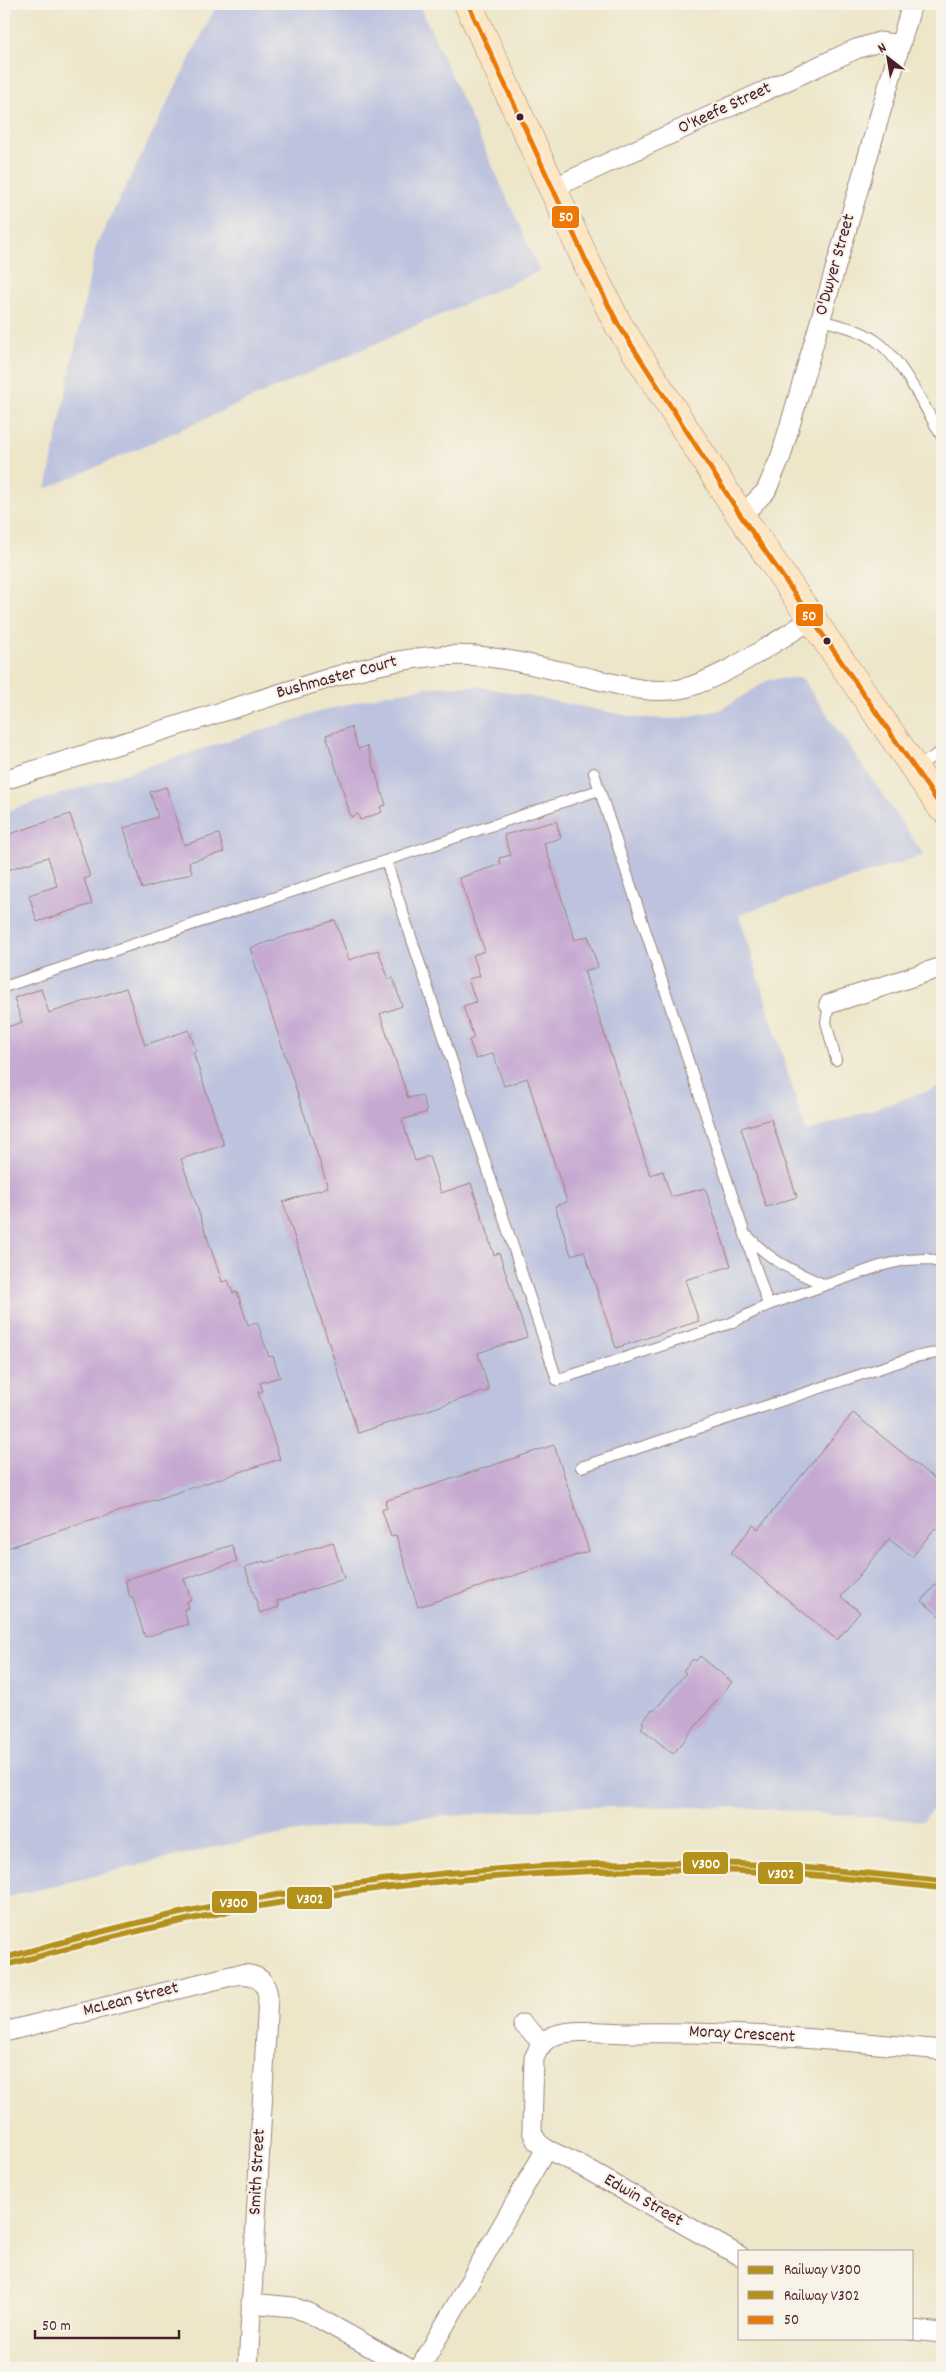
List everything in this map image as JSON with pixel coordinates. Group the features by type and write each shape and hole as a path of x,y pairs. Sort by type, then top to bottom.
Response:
{"street":[{"path":"468,4 618,324 741,516 942,808"},
{"name":"O'Dwyer Street","path":"741,516 758,500 773,478 784,447 912,4"},
{"name":"O'Keefe Street","path":"553,188 856,48 879,42 900,45"},
{"name":"Bushmaster Court","path":"4,780 333,677 372,666 408,659 476,655 533,665 632,688 658,691 681,688 723,672 811,620"},
{"path":"829,1004 942,967"},
{"name":"McLean Street","path":"4,2032 219,1979 246,1974 259,1978"},
{"name":"Smith Street","path":"248,2368 268,1996 267,1988 259,1978"},
{"path":"420,2368 546,2149 537,2142 532,2131 534,2058 543,2043 523,2024"},
{"name":"Moray Crescent","path":"543,2043 554,2036 569,2034 680,2032 797,2037 942,2050"},
{"name":"Edwin Street","path":"546,2149 574,2162 738,2255"},
{"path":"251,2303 293,2307 311,2314 408,2368"},
{"path":"914,2330 942,2333"}],"lane":[{"path":"820,320 853,329 883,346 896,362 942,438"},
{"path":"914,768 942,751"},
{"path":"594,773 768,1305"},
{"path":"4,987 599,790"},
{"path":"386,861 557,1380 731,1323 768,1305 906,1260 927,1259 942,1262"},
{"path":"829,1004 826,1022 836,1060"},
{"path":"745,1232 761,1251 787,1269 826,1285"},
{"path":"581,1467 914,1357 942,1352"}],"shaded area":[{"path":"217,4 419,4 540,271 46,489 96,246"},
{"path":"802,678 924,855 739,914 806,1132 942,1086 942,1798 923,1821 738,1807 571,1807 380,1821 290,1833 205,1849 4,1898 4,812 322,711 383,695 428,687 477,686 639,718 675,719 720,710 770,679"}],"building":[{"path":"351,727 358,749 367,746 386,805 380,807 382,812 360,820 358,814 351,817 326,735"},
{"path":"166,787 184,845 219,834 224,852 189,862 192,873 142,889 124,828 158,817 150,792"},
{"path":"70,814 90,877 84,879 92,904 37,922 29,895 57,886 48,857 4,871 4,836"},
{"path":"556,821 561,838 544,843 575,940 588,936 598,967 584,971 650,1175 663,1171 671,1197 705,1188 731,1266 685,1280 699,1321 616,1348 584,1251 571,1255 555,1206 567,1202 527,1078 504,1086 493,1053 476,1059 469,1040 474,1038 463,1006 476,1002 468,979 480,976 473,955 485,951 459,878 501,864 499,858 511,855 504,835"},
{"path":"335,920 349,960 378,950 389,980 393,978 402,1006 380,1014 408,1098 422,1095 427,1112 402,1120 415,1161 429,1156 441,1193 471,1183 494,1255 499,1253 527,1337 478,1353 489,1390 358,1433 283,1202 328,1187 250,948"},
{"path":"126,988 145,1045 189,1030 196,1051 193,1052 224,1145 181,1159 222,1282 228,1280 233,1293 237,1292 248,1325 257,1322 269,1357 273,1356 280,1377 260,1383 263,1391 258,1392 280,1459 7,1548 4,1539 4,1028 22,1022 14,998 41,989 49,1013"},
{"path":"771,1119 797,1197 766,1207 741,1128"},
{"path":"853,1413 942,1485 942,1533 935,1528 912,1557 889,1539 841,1597 860,1612 837,1640 731,1553 753,1525 758,1529"},
{"path":"554,1445 589,1551 418,1607 396,1535 391,1537 382,1510 387,1508 385,1501"},
{"path":"333,1542 344,1579 277,1601 279,1607 260,1613 245,1567 264,1561 265,1563"},
{"path":"232,1545 237,1561 184,1579 191,1600 187,1601 189,1608 184,1609 188,1624 145,1637 125,1580"},
{"path":"942,1576 942,1618 922,1601"},
{"path":"700,1656 732,1682 673,1754 641,1728 644,1724 642,1722 652,1710 654,1711 686,1673 683,1671 693,1659 696,1661"}],"rail line":[{"name":"V300","path":"4,1958 148,1920 235,1902 352,1884 469,1871 587,1864 705,1863 794,1867 942,1881"},
{"name":"V302","path":"6,1965 150,1928 237,1910 353,1892 529,1874 646,1870 735,1871 794,1874 941,1888"}],"transit line":[{"name":"50","path":"468,4 587,263 618,324 741,516 942,808"}]}
